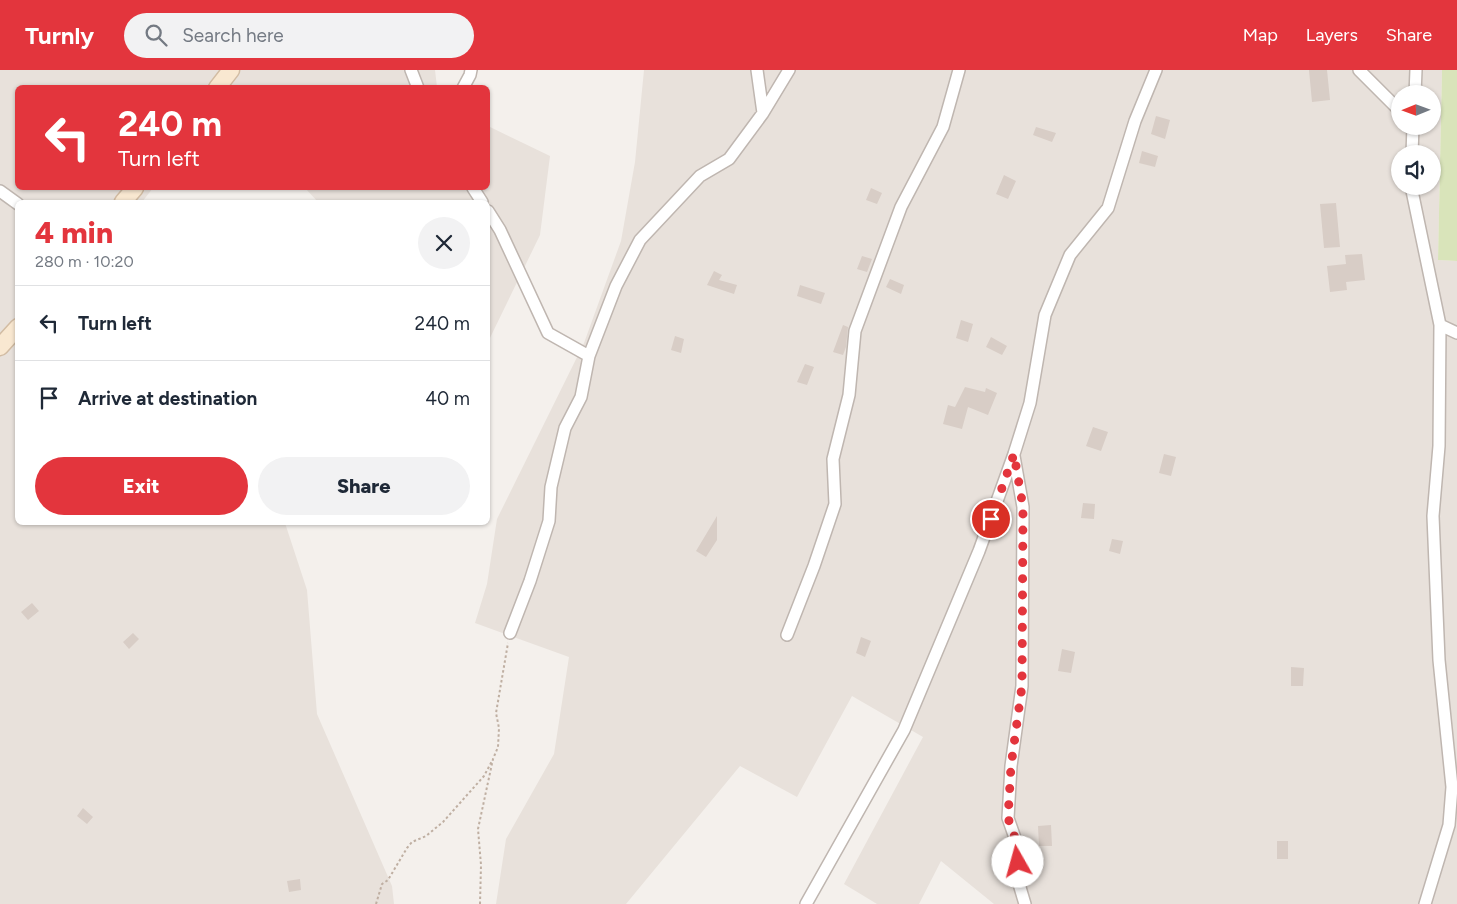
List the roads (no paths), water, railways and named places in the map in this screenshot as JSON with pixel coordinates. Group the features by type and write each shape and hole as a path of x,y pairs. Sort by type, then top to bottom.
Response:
{"main road":[{"path":"219,85 231,70"},
{"path":"125,200 133,190"},
{"path":"0,348 15,330"}],"street":[{"path":"411,70 417,85"},
{"path":"465,85 471,70"},
{"path":"757,70 763,113"},
{"path":"510,633 530,582 550,521 551,487 564,428 581,397 589,356 616,286 640,240 700,176 729,159 763,113 789,70"},
{"path":"787,635 814,566 835,504 833,459 849,395 855,331 901,207 943,127 959,70"},
{"path":"806,904 904,730 979,551 1014,454 1030,403 1045,316 1070,255 1108,208 1135,120 1156,70"},
{"path":"1359,70 1391,102"},
{"path":"1415,85 1416,70"},
{"path":"0,191 15,202"},
{"path":"1413,195 1440,325 1439,446 1433,516 1439,660 1454,783 1449,825 1425,904"},
{"path":"490,214 500,230 548,333 589,356"},
{"path":"1440,325 1457,333"},
{"path":"1014,454 1023,507 1022,686 1011,766 1008,818 1015,838 1019,884 1025,904"}]}
